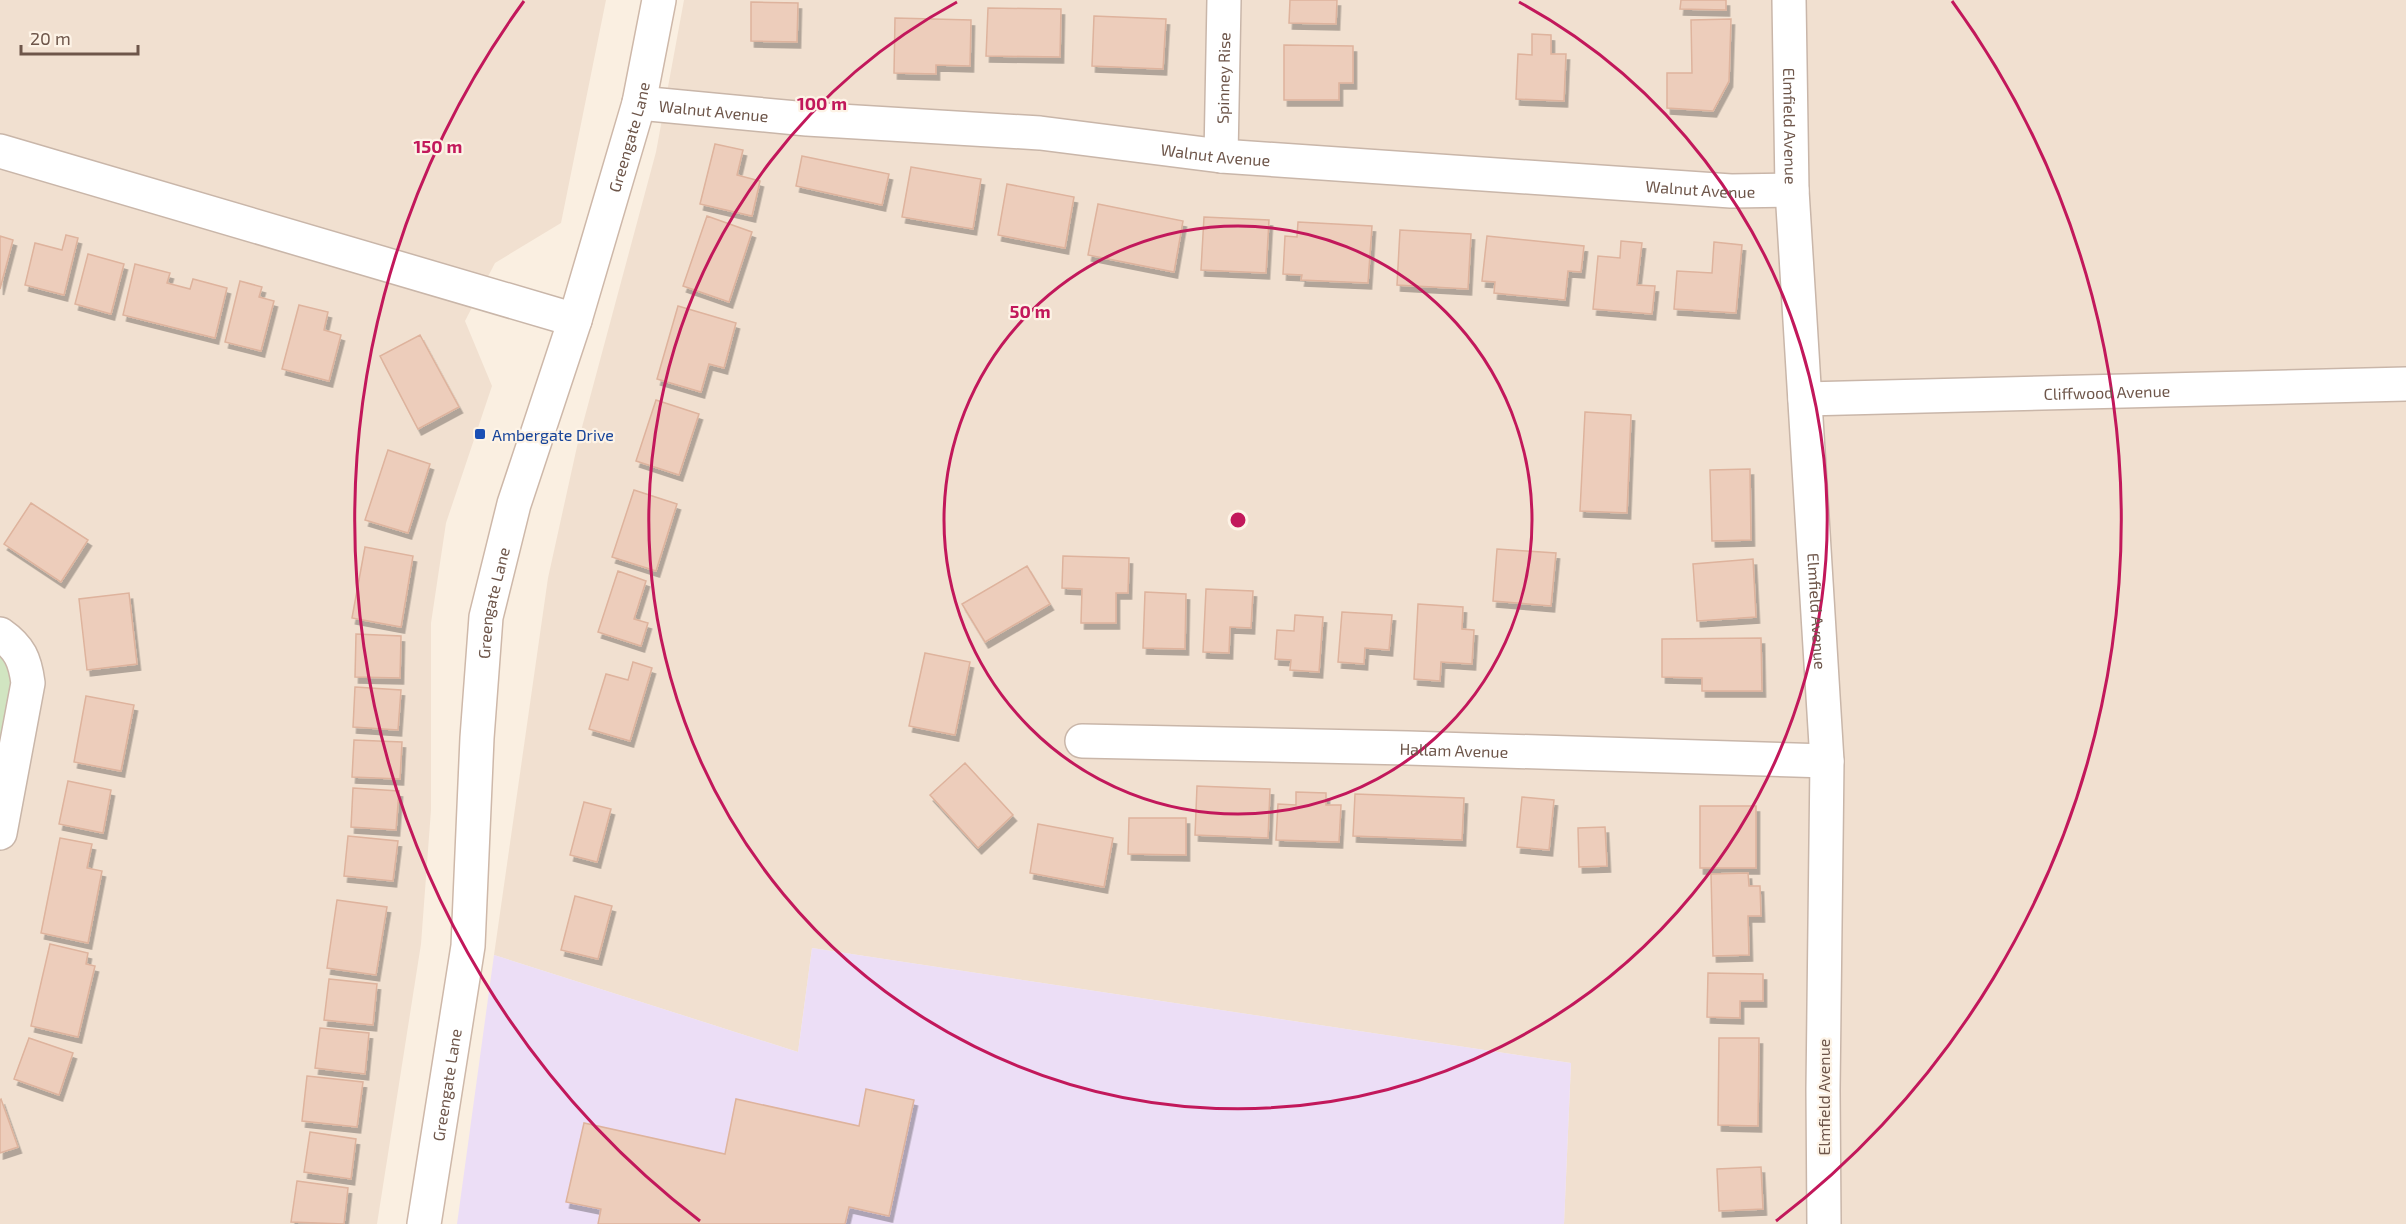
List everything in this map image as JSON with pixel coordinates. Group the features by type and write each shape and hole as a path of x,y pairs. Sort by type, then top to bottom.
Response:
{"street":[{"name":"Greengate Lane","path":"424,1224 468,946 477,738 486,617 514,504 575,320 639,103 659,0"},
{"name":"Spinney Rise","path":"1221,156 1224,0"},
{"name":"Elmfield Avenue","path":"1789,0 1792,190 1827,761 1823,1090 1824,1224"},
{"name":"Walnut Avenue","path":"639,103 807,119 1040,133 1221,156 1731,190 1792,190"},
{"path":"0,151 575,320"},
{"name":"Cliffwood Avenue","path":"1805,399 2406,384"},
{"path":"0,634 18,650 26,663 28,683 0,833"},
{"name":"Hallam Avenue","path":"1082,741 1408,747 1827,761"}],"shaded area":[{"path":"0,0 606,0 561,223 495,263 465,321 492,386 446,523 431,623 431,810 421,944 377,1224 0,1224"},
{"path":"684,0 2406,0 2406,1224 1564,1224 1571,1063 812,948 798,1052 494,955 548,578 578,442 656,152"},
{"path":"812,948 1571,1063 1564,1224 457,1224 494,955 798,1052"}],"green space":[{"path":"0,634 18,649 0,833"}],"building":[{"path":"1290,0 1337,0 1336,24 1289,23"},
{"path":"1681,0 1726,0 1726,10 1680,9"},
{"path":"751,2 798,3 797,42 751,41"},
{"path":"988,8 1061,9 1060,57 986,56"},
{"path":"1094,16 1166,19 1163,69 1092,66"},
{"path":"895,18 971,20 970,66 936,65 936,74 894,73"},
{"path":"1731,19 1729,81 1713,111 1667,108 1667,73 1692,73 1691,20"},
{"path":"1532,34 1551,35 1551,54 1566,54 1564,101 1516,99 1518,54 1532,55"},
{"path":"1284,45 1353,46 1353,83 1339,83 1339,100 1284,100"},
{"path":"715,144 743,150 737,175 760,181 752,216 700,204"},
{"path":"802,156 889,174 882,205 796,186"},
{"path":"911,167 981,179 973,229 902,217"},
{"path":"1007,184 1074,197 1065,248 998,235"},
{"path":"1098,204 1183,221 1174,272 1088,255"},
{"path":"707,216 752,232 729,302 683,286"},
{"path":"1204,217 1269,220 1266,273 1201,270"},
{"path":"1298,222 1372,226 1368,283 1301,280 1302,275 1283,274 1285,236 1297,237"},
{"path":"1400,230 1471,234 1468,289 1397,285"},
{"path":"66,235 78,238 64,295 25,285 35,243 62,250"},
{"path":"0,236 13,240 0,289"},
{"path":"1487,236 1584,246 1581,272 1568,271 1565,300 1494,293 1495,282 1482,281"},
{"path":"1621,241 1642,243 1637,285 1655,286 1652,314 1593,309 1598,256 1620,258"},
{"path":"1714,242 1742,245 1736,313 1674,309 1677,271 1712,273"},
{"path":"88,254 124,264 111,314 75,304"},
{"path":"135,264 170,273 167,283 190,289 193,279 227,288 215,338 123,315"},
{"path":"240,281 262,287 259,297 274,301 261,351 225,342"},
{"path":"299,305 328,312 324,330 341,335 329,381 282,369"},
{"path":"678,306 736,323 724,368 709,364 701,392 657,379"},
{"path":"420,335 459,407 418,429 380,356"},
{"path":"656,400 699,414 679,475 636,461"},
{"path":"1585,412 1631,415 1627,513 1580,511"},
{"path":"388,450 430,464 408,533 365,520"},
{"path":"1750,469 1751,540 1712,541 1710,470"},
{"path":"634,490 677,504 656,571 612,557"},
{"path":"31,503 88,540 61,582 4,544"},
{"path":"365,547 413,556 401,627 352,618"},
{"path":"1497,549 1556,553 1551,606 1493,601"},
{"path":"1063,556 1129,558 1128,593 1116,593 1116,623 1081,623 1082,589 1062,588"},
{"path":"1753,559 1756,617 1697,621 1693,564"},
{"path":"1027,566 1050,604 985,642 962,604"},
{"path":"618,571 646,581 634,619 648,623 641,646 598,632"},
{"path":"1206,589 1253,591 1251,628 1230,627 1229,653 1203,652"},
{"path":"1145,592 1186,594 1185,649 1143,648"},
{"path":"129,593 137,664 87,670 79,599"},
{"path":"1418,604 1463,607 1462,629 1474,630 1472,664 1441,662 1440,681 1414,679"},
{"path":"1342,612 1392,615 1389,650 1365,648 1364,664 1338,662"},
{"path":"1295,615 1323,617 1319,672 1290,670 1291,660 1275,659 1277,630 1294,631"},
{"path":"356,634 401,636 400,678 355,677"},
{"path":"1761,638 1762,691 1702,691 1702,678 1662,677 1662,639"},
{"path":"925,653 970,662 955,735 909,726"},
{"path":"633,662 652,668 630,741 589,729 606,674 628,680"},
{"path":"355,687 401,690 398,730 353,727"},
{"path":"86,696 134,705 121,771 74,762"},
{"path":"354,740 402,742 400,779 352,777"},
{"path":"965,763 1013,815 978,848 930,795"},
{"path":"68,781 111,790 103,833 59,824"},
{"path":"1197,786 1270,789 1268,838 1195,835"},
{"path":"353,788 399,791 396,830 351,827"},
{"path":"1296,792 1326,793 1326,805 1341,805 1339,842 1276,840 1278,804 1296,805"},
{"path":"1355,794 1464,798 1462,840 1353,836"},
{"path":"1522,797 1554,800 1549,850 1517,847"},
{"path":"584,802 611,809 597,862 570,855"},
{"path":"1700,806 1756,806 1756,868 1700,868"},
{"path":"1129,818 1186,818 1186,855 1128,854"},
{"path":"1038,824 1113,838 1104,887 1030,873"},
{"path":"1605,827 1607,866 1579,867 1578,828"},
{"path":"348,836 398,841 393,881 344,876"},
{"path":"60,838 92,844 87,868 102,871 88,943 41,933"},
{"path":"1748,873 1749,886 1760,886 1761,916 1748,916 1749,955 1713,956 1711,874"},
{"path":"575,896 612,906 598,959 561,950"},
{"path":"337,900 387,907 376,975 327,968"},
{"path":"50,944 88,953 86,964 95,966 78,1037 31,1026"},
{"path":"1708,973 1763,974 1763,1001 1740,1001 1740,1018 1707,1017"},
{"path":"329,979 377,984 373,1025 324,1020"},
{"path":"320,1028 369,1033 365,1074 315,1068"},
{"path":"29,1038 73,1053 59,1095 14,1079"},
{"path":"1719,1038 1759,1038 1758,1126 1718,1125"},
{"path":"307,1076 363,1082 357,1127 302,1121"},
{"path":"866,1089 914,1100 889,1216 849,1207 845,1224 598,1224 601,1209 566,1202 584,1123 725,1154 736,1099 859,1126"},
{"path":"0,1100 18,1147 0,1153"},
{"path":"310,1132 356,1139 351,1179 304,1172"},
{"path":"1761,1167 1763,1209 1719,1211 1717,1169"},
{"path":"297,1181 348,1188 344,1224 291,1222"}],"place":[{"name":"Ambergate Drive","path":"480,434"}]}
